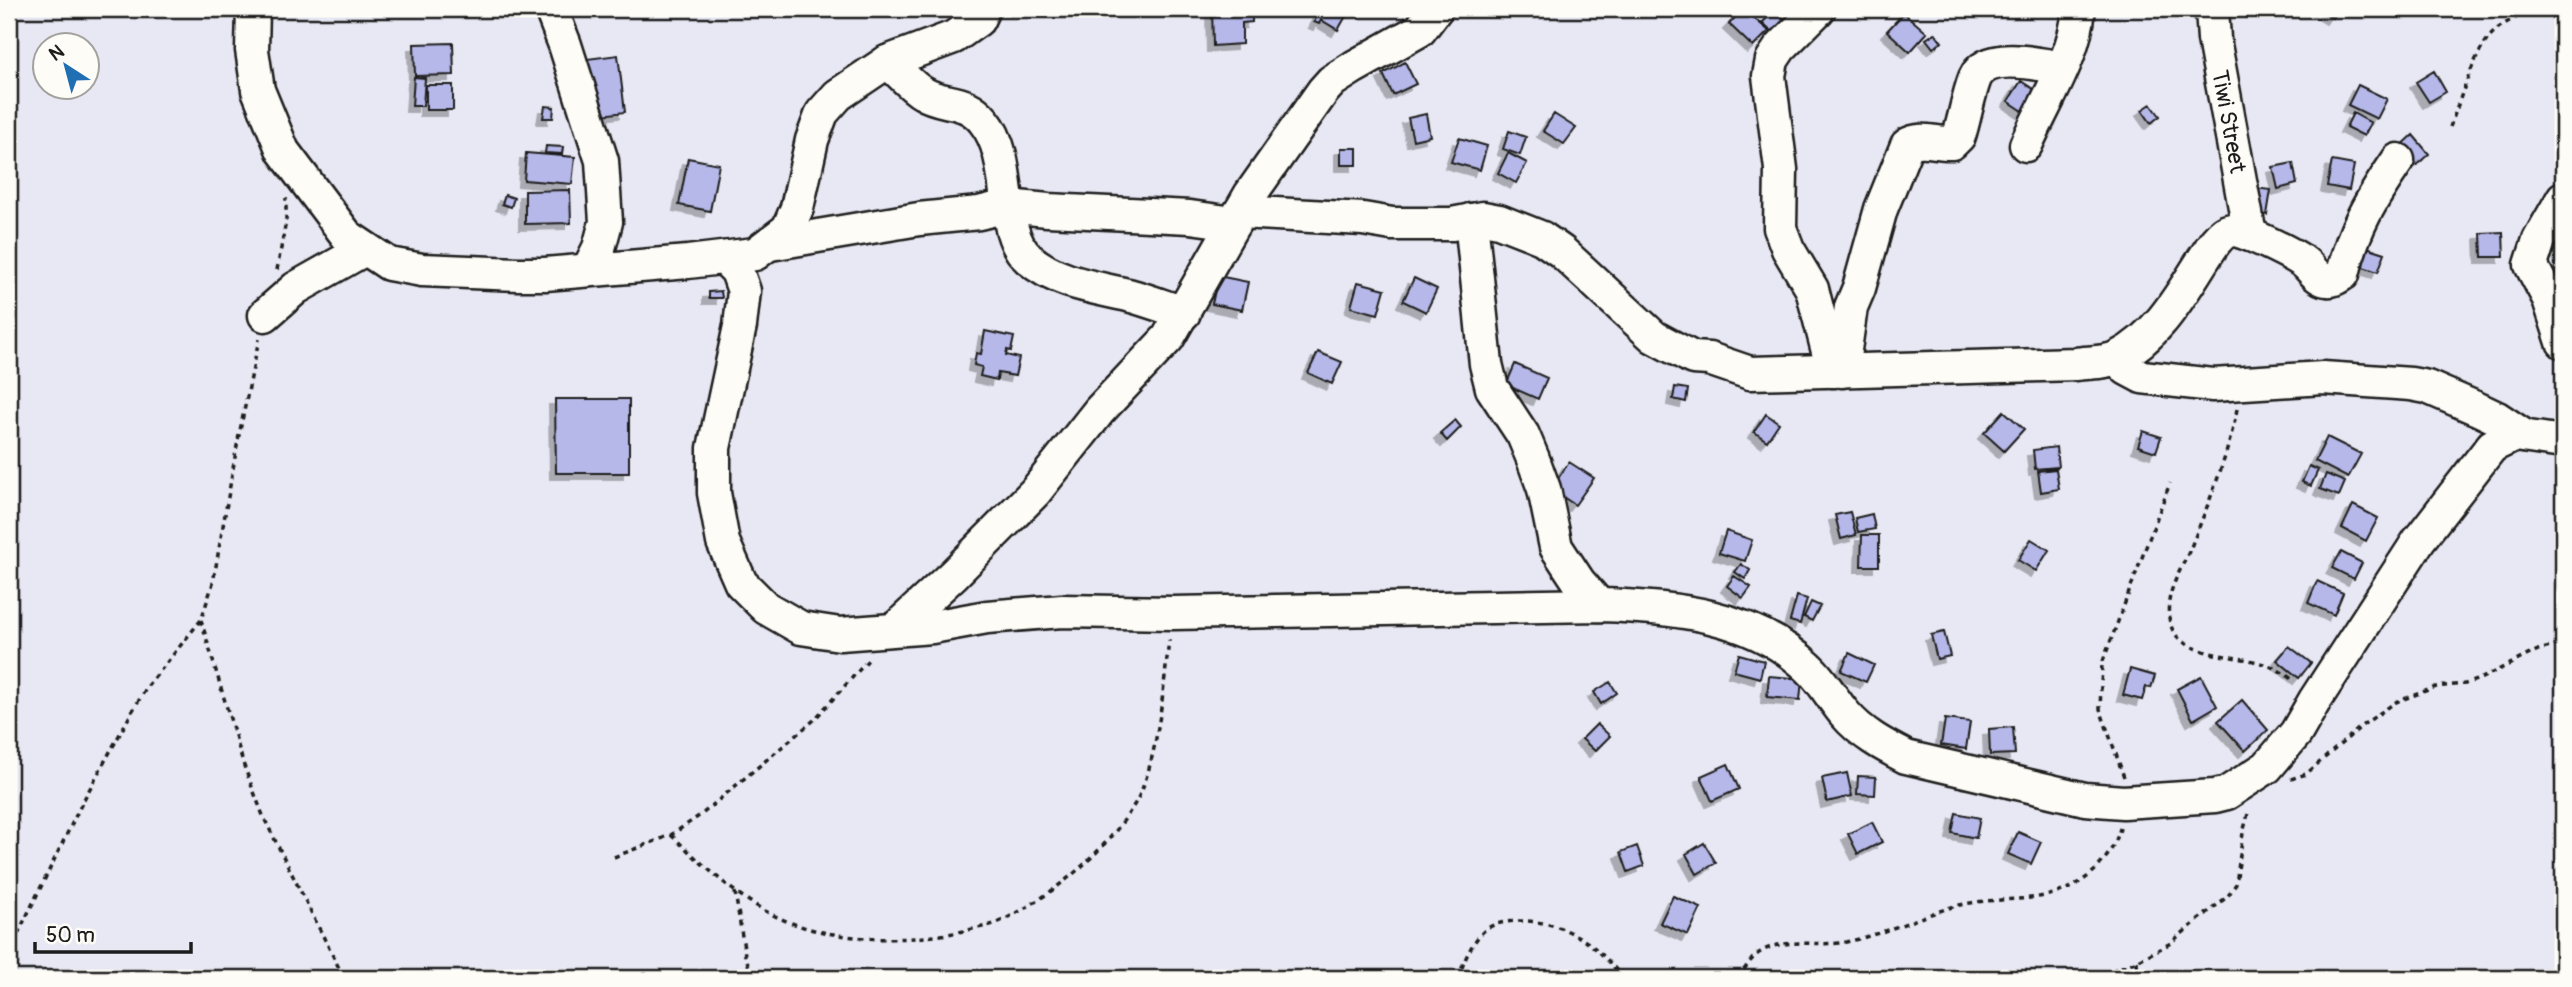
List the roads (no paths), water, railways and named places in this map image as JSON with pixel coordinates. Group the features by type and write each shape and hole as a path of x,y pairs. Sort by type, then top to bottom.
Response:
{"street":[{"path":"253,9 252,50 258,90 283,151 347,236 389,264 422,271 545,274 755,254 788,229 797,208 812,141 822,113 838,95 887,62 954,37 978,20 983,9"},
{"path":"551,9 603,161 606,222 599,248 588,270"},
{"path":"891,629 954,574 1035,492 1108,402 1168,338 1237,217 1273,161 1332,81 1410,37 1420,30 1436,9"},
{"path":"2026,145 2071,48 2078,26 2079,9"},
{"name":"Tiwi Street","path":"2212,9 2214,39 2250,235"},
{"path":"1802,16 1772,60 1769,76 1780,159 1780,228 1788,249 1812,289 1837,370"},
{"path":"887,62 924,94 958,102 972,109 985,122 1003,162 1007,206 1017,243 1028,258 1051,274 1184,313"},
{"path":"1837,370 1852,307 1881,209 1908,145 1915,140 1952,143 1959,136 1976,75 1985,67 2003,62 2023,62 2062,68"},
{"path":"770,244 919,219 979,213 1007,206 1189,217 1363,219 1392,224 1451,223 1483,218 1499,221 1542,238 1562,252 1654,337 1693,358 1709,359 1750,373 2076,364 2116,358 2135,345 2166,315 2224,232 2236,229 2250,235 2305,263 2326,281 2343,274 2349,247 2363,213 2398,160"},
{"path":"2563,198 2539,240 2531,265 2549,299 2563,342"},
{"path":"1471,220 1486,364 1492,388 1523,435 1534,459 1544,489 1556,547 1578,582 1599,605"},
{"path":"265,315 296,288 365,249"},
{"path":"724,258 737,271 744,291 740,327 714,448 714,493 723,542 741,583 766,608 801,628 840,634 932,627 987,617 1062,611 1173,613 1599,605 1653,607 1735,624 1769,639 1808,667 1859,729 1880,744 1906,757 2085,799 2129,802 2187,799 2227,793 2266,775 2296,733 2419,540 2492,446 2515,435 2563,442"},
{"path":"2116,358 2127,369 2142,377 2213,385 2323,378 2427,387 2497,418 2524,436"}]}
